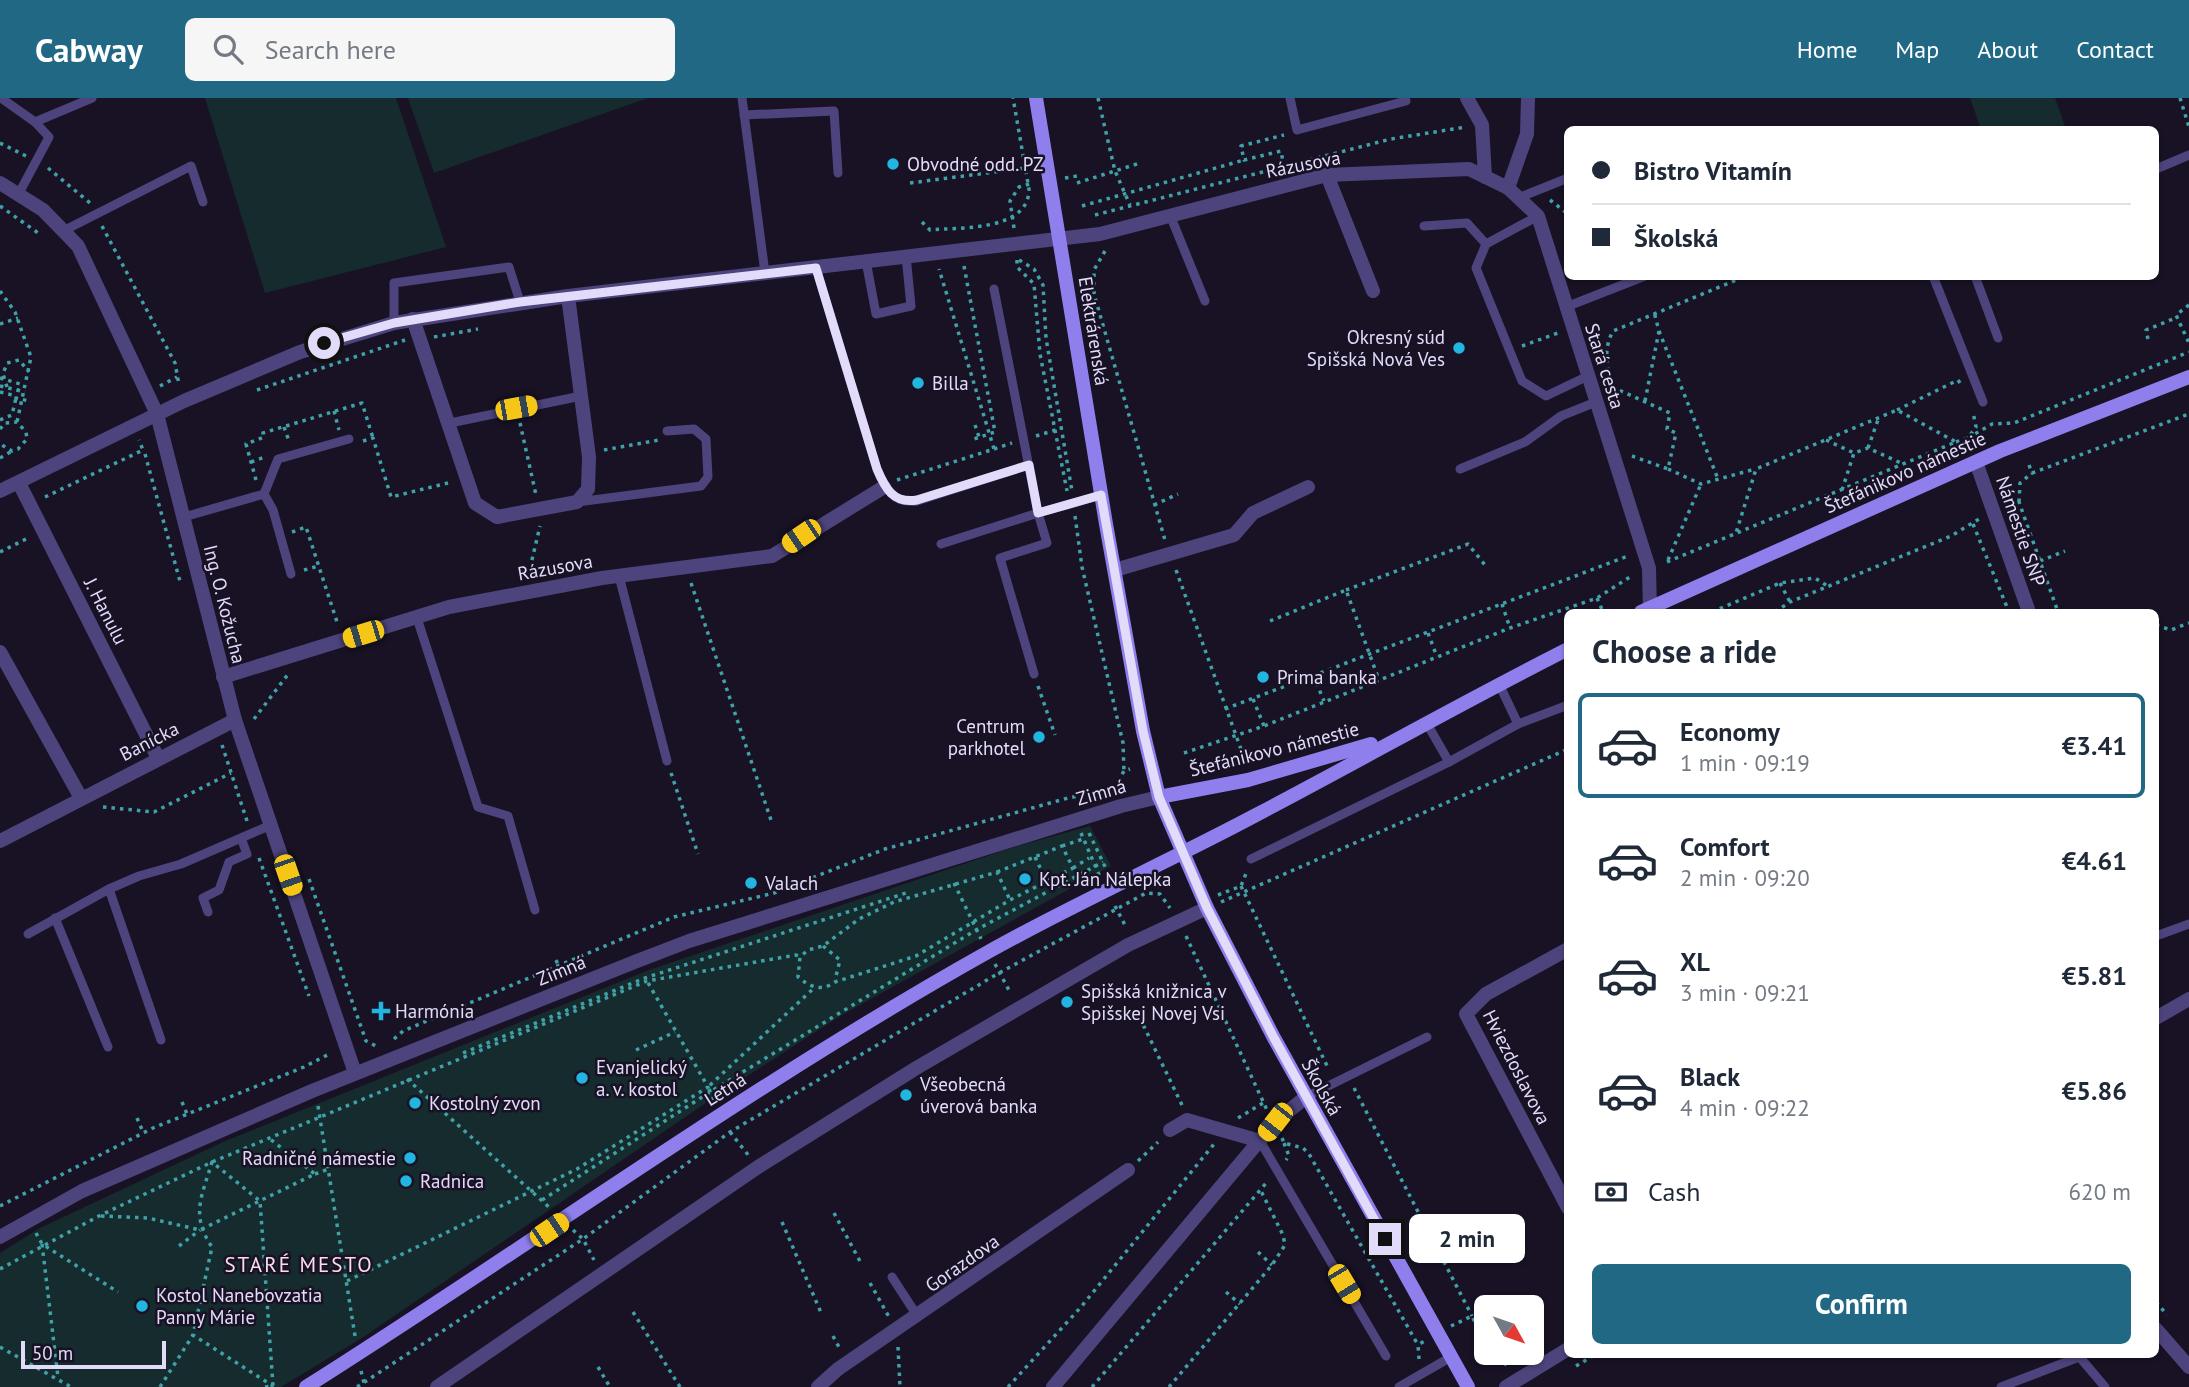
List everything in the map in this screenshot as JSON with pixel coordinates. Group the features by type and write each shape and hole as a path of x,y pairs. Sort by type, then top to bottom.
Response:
{"street":[{"name":"Elektrárenská","path":"1036,98 1101,495 1143,731 1159,797"},
{"path":"1467,98 1482,125 1485,177 1513,193 1538,216"},
{"path":"1513,193 1527,134 1528,98"},
{"name":"Rázusova","path":"1059,237 1100,233 1328,175 1469,169 1485,177"},
{"path":"1328,175 1373,291"},
{"name":"Ing. O. Kožucha","path":"0,183 19,193 65,230 90,268 157,414 235,719 355,1073"},
{"name":"Stará cesta","path":"1538,216 1649,568 1647,609"},
{"path":"0,492 157,414 300,352 394,323 520,302 1059,237"},
{"path":"413,319 475,503 497,517 577,502 588,489 589,453 568,296"},
{"name":"Štefánikovo námestie","path":"1651,609 1976,462 2189,377"},
{"name":"Námestie SNP","path":"1976,462 2028,609"},
{"name":"J. Hanulu","path":"19,483 158,758"},
{"path":"1115,570 1234,535 1253,513 1308,486"},
{"name":"Rázusova","path":"223,677 449,607 619,576 772,556 884,487"},
{"name":"Štefánikovo námestie","path":"1182,852 1564,651"},
{"path":"0,652 81,798"},
{"name":"Banícka","path":"0,841 235,719"},
{"name":"Štefánikovo námestie","path":"1159,797 1248,780 1398,737"},
{"name":"Zimná","path":"0,1237 82,1191 312,1091 689,941 1079,819 1159,797"},
{"name":"Školská","path":"1159,797 1206,905 1306,1097 1468,1387"},
{"name":"Letná","path":"306,1387 563,1221 719,1114 988,951 1182,852"},
{"path":"437,1387 601,1272 758,1167 1018,1009 1131,944 1206,905"},
{"name":"Hviezdoslavova","path":"1564,951 1486,995 1466,1014 1564,1200"},
{"path":"2159,1016 2189,999"},
{"path":"1052,1387 1275,1122 1306,1097"},
{"path":"1170,1130 1187,1120 1260,1142"},
{"name":"Gorazdova","path":"818,1387 838,1369 918,1317 1128,1170"},
{"path":"2159,1332 2189,1367"},
{"path":"1506,1387 1564,1351"}],"lane":[{"path":"1,98 35,122 50,137 19,193"},
{"path":"35,122 92,98"},
{"path":"742,98 765,273"},
{"path":"1290,98 1297,130 1406,101 1405,98"},
{"path":"744,115 834,111 838,173"},
{"path":"2159,168 2189,155"},
{"path":"65,230 191,166 203,202"},
{"path":"1513,193 1544,187 1564,180"},
{"path":"1170,215 1205,300"},
{"path":"1538,216 1486,244 1476,268 1522,381 1546,396 1588,376"},
{"path":"1424,226 1467,223 1486,244"},
{"path":"866,261 876,314 911,306 906,256"},
{"path":"394,323 394,283 509,267 520,302"},
{"path":"816,268 884,487 895,498 909,502 1029,465"},
{"path":"1566,307 1635,280"},
{"path":"1935,280 1983,402"},
{"path":"1976,280 1998,338"},
{"path":"994,289 1046,543 1000,558 1034,674"},
{"path":"450,423 582,396"},
{"path":"1460,469 1525,442 1561,416 1596,401"},
{"path":"577,502 701,486 708,477 706,439 694,429 667,431"},
{"path":"291,574 264,494 278,459 349,439"},
{"path":"184,517 264,494"},
{"path":"941,544 1101,495"},
{"path":"619,576 667,761"},
{"path":"416,618 478,807 508,816 535,910"},
{"path":"1500,684 1518,724"},
{"path":"1251,859 1449,762 1518,724 1564,707"},
{"path":"1426,722 1449,762"},
{"path":"28,934 108,889 139,876 181,864 271,825"},
{"path":"208,912 203,898 219,890 229,862 247,854 241,838"},
{"path":"108,889 161,1040"},
{"path":"55,918 108,1047"},
{"path":"2159,935 2189,924"},
{"path":"1306,1097 1427,1037"},
{"path":"1260,1142 1386,1356"},
{"path":"892,1277 918,1317"},
{"path":"1399,1387 1451,1357"},
{"path":"2001,1387 2073,1358"},
{"path":"2080,1358 2105,1387"}],"path":[{"path":"922,222 930,230 997,223 1012,217 1026,203 1028,184 1013,98"},
{"path":"1098,98 1115,171 1122,194 1130,205"},
{"path":"2180,98 2189,127"},
{"path":"1244,160 1241,146 1285,135 1282,123"},
{"path":"0,143 56,173 89,200 175,363 177,377"},
{"path":"1082,206 1281,151 1284,167"},
{"path":"1077,183 1140,163"},
{"path":"910,183 1026,168"},
{"path":"1072,503 1040,355 1034,284 1017,267 1010,201 1019,187 1077,176"},
{"path":"1544,187 1549,199 1564,211"},
{"path":"0,206 45,237"},
{"path":"1105,251 1094,270 1094,293 1154,505 1234,736 1247,765"},
{"path":"306,873 366,1041 377,1047 392,1041 403,1031 674,917 714,903 774,893 885,849 1069,798 1074,794 1114,789 1124,771 1123,743 1082,567 1046,338 1043,285 1034,269 1015,258"},
{"path":"963,261 995,432 971,440"},
{"path":"884,487 900,479 993,449 937,264"},
{"path":"1615,399 1605,356 1607,342 1613,331 1736,280"},
{"path":"0,291 9,300 18,318 31,357 17,422"},
{"path":"2148,339 2147,330 2178,317 2189,305"},
{"path":"1654,312 1659,331 1718,479"},
{"path":"2178,317 2189,343"},
{"path":"0,324 18,318"},
{"path":"252,392 403,341 481,328"},
{"path":"1645,401 1659,331"},
{"path":"1510,350 1560,332"},
{"path":"1667,562 1968,438 1992,424 2014,423 2189,352"},
{"path":"6,387 2,379 4,368 12,360 19,360 29,372"},
{"path":"0,420 12,415 20,384 2,379"},
{"path":"1630,455 1701,484 1756,468 1826,440 1958,380 1964,392"},
{"path":"0,386 25,391"},
{"path":"1612,387 1670,413 1667,429 1676,433 1668,469"},
{"path":"0,392 29,401"},
{"path":"1968,438 1976,427 1969,404"},
{"path":"516,408 539,509"},
{"path":"1897,410 1956,442"},
{"path":"2057,609 2019,502 2020,483 2032,473 2189,414"},
{"path":"1868,448 1880,417"},
{"path":"0,429 5,424 17,422"},
{"path":"1,458 18,449 27,439 26,432 17,422"},
{"path":"975,425 979,437"},
{"path":"28,499 41,499 143,450 134,427"},
{"path":"589,453 668,438 667,431"},
{"path":"349,439 354,444 373,438 391,498 448,483"},
{"path":"1826,440 1854,453 1868,448 1903,464"},
{"path":"0,444 12,451"},
{"path":"1627,446 1634,467"},
{"path":"1842,489 1854,453"},
{"path":"2029,465 2032,473"},
{"path":"1736,533 1756,468"},
{"path":"1667,562 1701,484"},
{"path":"1154,505 1178,495"},
{"path":"2007,507 2019,502"},
{"path":"1780,609 1790,602 1951,536 1981,518"},
{"path":"1973,523 2008,609"},
{"path":"540,525 531,564 540,589"},
{"path":"280,536 306,527 343,640"},
{"path":"1270,621 1468,544 1485,565"},
{"path":"1663,550 1667,562"},
{"path":"2040,561 2065,551"},
{"path":"1225,709 1630,556 1637,573 1597,598 1565,609"},
{"path":"1719,609 1780,583 1815,578 1829,587"},
{"path":"1780,583 1790,602"},
{"path":"693,588 772,823"},
{"path":"1346,590 1379,680"},
{"path":"1597,598 1602,609"},
{"path":"1500,604 1510,628"},
{"path":"1184,753 1264,726 1510,628 1564,609"},
{"path":"2159,626 2171,630 2189,623"},
{"path":"1428,632 1437,657"},
{"path":"1034,674 1055,735"},
{"path":"1313,676 1324,701"},
{"path":"1253,699 1264,726"},
{"path":"251,707 258,731"},
{"path":"1206,905 1564,751"},
{"path":"667,761 698,854"},
{"path":"1124,771 1130,769"},
{"path":"102,806 153,812 231,773"},
{"path":"1069,798 1103,862 1116,908 1131,944"},
{"path":"1079,819 1082,837 1094,867 1124,904"},
{"path":"0,1269 42,1244 212,1162 270,1139 406,1077 646,979 953,880 997,872 1089,833"},
{"path":"1017,856 1082,837"},
{"path":"1062,846 1073,868"},
{"path":"1035,856 1046,880"},
{"path":"953,880 859,919 823,946 808,950 800,957 798,976 814,988 827,988 835,982 916,956 1010,900 1090,858"},
{"path":"1251,859 1242,888 1332,1077 1350,1078 1472,1316"},
{"path":"406,1077 542,1200 710,1091 976,930 1103,862"},
{"path":"997,872 1010,900"},
{"path":"794,877 797,884"},
{"path":"953,880 972,923 1018,1009"},
{"path":"357,1387 583,1240 730,1132 999,973 1146,893 1160,894 1178,919 1284,1143 1289,1156 1282,1164"},
{"path":"823,946 840,960 835,982"},
{"path":"293,953 297,964"},
{"path":"646,979 796,955 800,957"},
{"path":"556,960 559,967"},
{"path":"347,1281 577,1169 708,1087 637,961"},
{"path":"1136,1010 1182,1104"},
{"path":"636,1051 675,1032"},
{"path":"0,1206 143,1133 334,1052"},
{"path":"312,1091 321,1116 357,1354 364,1384"},
{"path":"182,1102 187,1114"},
{"path":"1008,1387 1081,1307 1233,1121 1263,1103"},
{"path":"137,1118 143,1133"},
{"path":"1128,1170 1170,1130"},
{"path":"270,1139 315,1174"},
{"path":"1284,1143 1310,1153 1418,1345"},
{"path":"212,1162 260,1201 274,1386"},
{"path":"160,1387 193,1335 212,1247 200,1230 198,1211 212,1162"},
{"path":"179,1246 200,1230 329,1169"},
{"path":"1092,1387 1275,1173"},
{"path":"1169,1387 1272,1265 1285,1245 1283,1235 1260,1190"},
{"path":"15,1198 42,1244 58,1377"},
{"path":"834,1213 862,1265"},
{"path":"99,1216 148,1218 200,1230"},
{"path":"563,1221 583,1240 601,1272"},
{"path":"782,1222 822,1315"},
{"path":"42,1244 118,1292"},
{"path":"1258,1252 1272,1265"},
{"path":"870,1283 897,1331 901,1387"},
{"path":"1226,1292 1240,1304"},
{"path":"633,1312 680,1387"},
{"path":"193,1335 274,1386"},
{"path":"0,1347 58,1377 71,1387"},
{"path":"598,1367 610,1387"},
{"path":"265,1387 274,1386"}],"green space":[{"path":"205,98 396,98 446,247 265,293"},
{"path":"408,98 648,98 434,173"},
{"path":"1970,98 2055,98 2065,126 1980,126"},
{"path":"1090,826 1111,866 842,1015 716,1096 362,1338 281,1387 0,1387 0,1253 40,1228 223,1142 649,970 1011,848"}],"place":[{"name":"Obvodné odd. PZ","path":"893,164"},
{"name":"Okresný súd Spišská Nová Ves","path":"1459,348"},
{"name":"Billa","path":"918,383"},
{"name":"Prima banka","path":"1263,677"},
{"name":"Centrum parkhotel","path":"1039,737"},
{"name":"Kpt. Ján Nálepka","path":"1025,879"},
{"name":"Valach","path":"751,883"},
{"name":"Spišská knižnica v Spišskej Novej Vsi","path":"1067,1002"},
{"name":"Harmónia","path":"381,1011"},
{"name":"Evanjelický a. v. kostol","path":"582,1078"},
{"name":"Všeobecná úverová banka","path":"906,1095"},
{"name":"Kostolný zvon","path":"415,1103"},
{"name":"Radničné námestie","path":"410,1158"},
{"name":"Radnica","path":"406,1181"},
{"name":"Kostol Nanebovzatia Panny Márie","path":"142,1306"}],"district":[{"name":"STARÉ MESTO","path":"299,1264"}],"route":[{"path":"324,343 394,323 520,302 816,268 877,469 884,487 895,498 904,502 917,500 1029,465 1038,513 1101,495 1143,731 1159,797 1207,908 1274,1038 1385,1239"}]}
